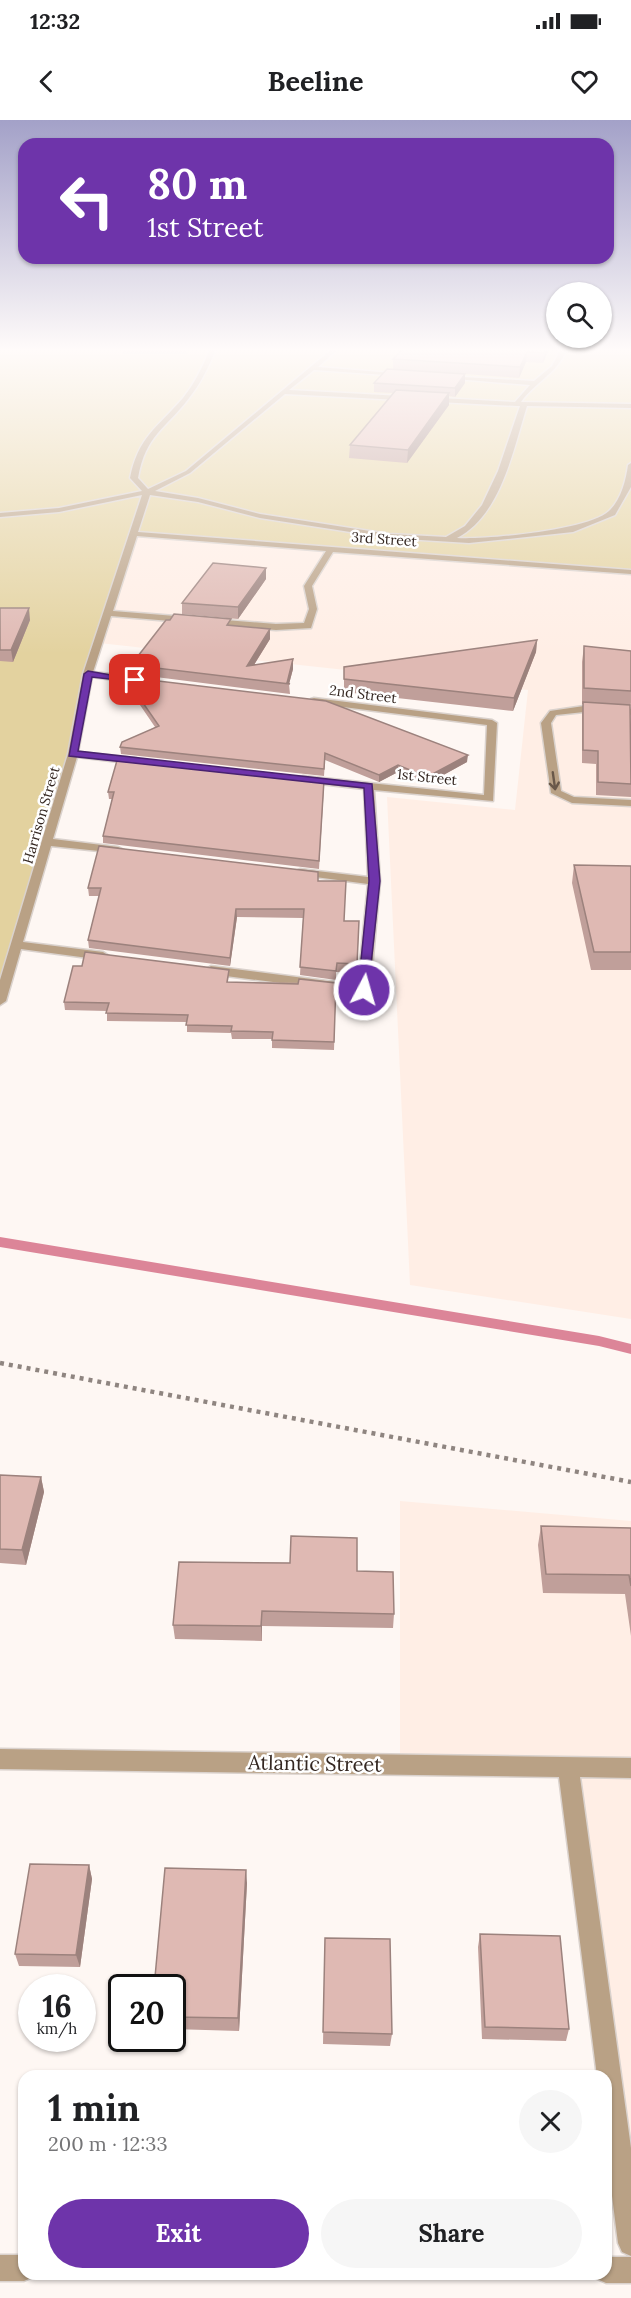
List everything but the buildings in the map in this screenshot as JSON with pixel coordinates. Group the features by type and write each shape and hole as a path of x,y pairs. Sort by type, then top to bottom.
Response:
{"street":[{"path":"140,451 134,478 147,492 198,500 260,516 389,536 469,541 573,530 612,513 628,484 631,465"},
{"path":"0,514 59,510 147,492 188,472 214,451"},
{"path":"447,540 469,528 480,514 509,451"},
{"name":"Harrison Street","path":"0,1001 73,754 88,674 136,534 147,492"},
{"name":"3rd Street","path":"136,534 631,572"},
{"path":"109,613 276,627 309,626 313,609 308,586 331,549"},
{"path":"88,674 159,682"},
{"name":"2nd Street","path":"302,700 492,723"},
{"path":"631,712 584,709 553,713 546,723 556,794 573,800 631,803"},
{"name":"1st Street","path":"286,777 489,799 492,723"},
{"path":"73,754 144,761"},
{"path":"202,969 364,990 374,881 369,786"},
{"path":"47,842 129,852"},
{"path":"293,871 374,881"},
{"path":"17,945 121,958"},
{"name":"Atlantic Street","path":"0,1759 631,1768"},
{"path":"568,1767 608,2070"},
{"path":"612,2099 631,2243"},
{"path":"0,2268 18,2268"},
{"path":"612,2270 631,2270"}],"path":[{"path":"0,1363 631,1482"}],"shaded area":[{"path":"0,451 631,451 631,572 136,534 88,674 73,754 0,1001"},
{"path":"136,534 631,572 631,1319 410,1285 387,797 515,810 528,690 99,643"},
{"path":"400,1501 631,1521 631,2185 568,1767 400,1764"}],"waterway":[{"path":"0,1242 599,1341 631,1349"}],"route":[{"path":"135,680 88,674 73,754 369,786 374,881 364,990"}]}
